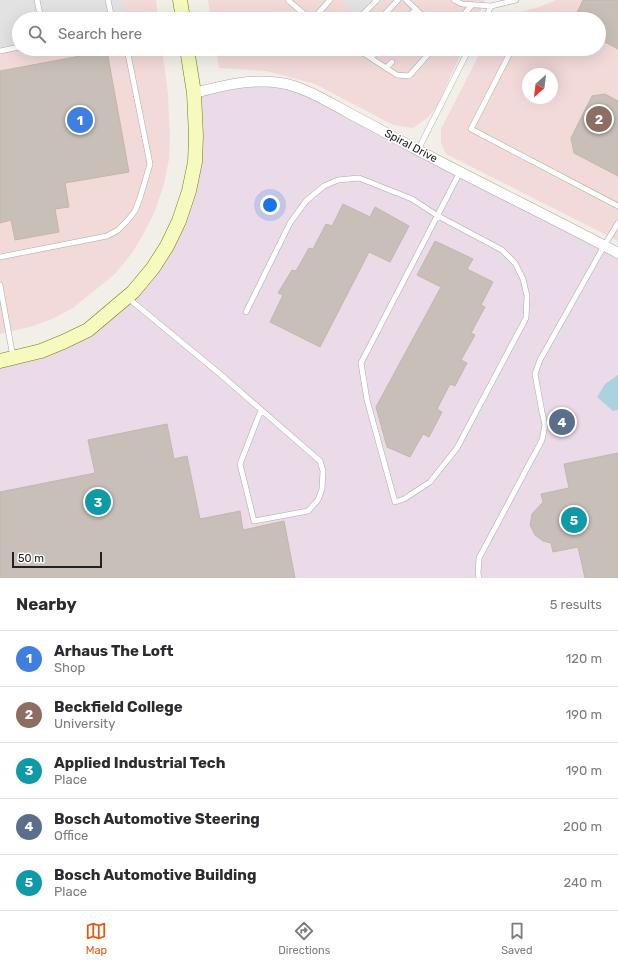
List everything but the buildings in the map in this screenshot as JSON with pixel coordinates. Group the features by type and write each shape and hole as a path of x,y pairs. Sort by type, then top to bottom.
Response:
{"main road":[{"path":"180,0 182,12"},
{"path":"7,359 41,351 88,330 133,292 153,268 167,246 179,221 189,191 195,162 196,136 194,93 189,56"}],"street":[{"name":"Spiral Drive","path":"194,93 254,81 268,81 294,86 326,100 418,150 618,253"}],"lane":[{"path":"37,0 40,12"},
{"path":"108,0 111,12"},
{"path":"288,0 303,12"},
{"path":"318,12 330,0"},
{"path":"365,12 377,0"},
{"path":"387,12 398,0"},
{"path":"406,0 419,12"},
{"path":"454,0 462,4 491,6 516,0"},
{"path":"466,12 472,5"},
{"path":"488,12 491,6"},
{"path":"413,12 416,9"},
{"path":"0,51 12,48"},
{"path":"0,257 107,236 123,226 135,211 150,164 128,56"},
{"path":"368,56 396,75 409,76 427,56"},
{"path":"418,150 465,56"},
{"path":"508,56 471,129 618,206"},
{"path":"386,68 392,62"},
{"path":"246,312 290,223 306,201 324,186 338,180 359,178 412,199 438,216 502,250 514,263 523,279 526,296 526,318 457,448 430,482 404,499 395,502 367,400 361,363 438,216 460,172"},
{"path":"479,578 479,558 542,440 545,425 536,374 540,360 618,224"},
{"path":"0,285 7,359"},
{"path":"127,297 220,374 320,461 323,471 322,489 318,500 308,511 254,522 240,464 261,410"}],"shaded area":[{"path":"0,0 156,0 157,12 12,12 12,56 163,56 168,94 170,136 169,159 164,184 155,211 132,253 115,274 73,308 52,319 33,326 0,334"},
{"path":"0,0 122,0 125,12 12,12 12,48 0,51"},
{"path":"208,0 485,0 480,12 210,12"},
{"path":"341,0 382,0 370,12 354,12"},
{"path":"556,0 618,0 618,241 446,154 441,143 441,129 478,56 606,56 606,12 522,12"},
{"path":"217,56 460,56 436,108 426,119 413,128 393,125 315,84 266,71 219,68"},
{"path":"281,83 618,253 618,578 0,578 0,361 63,342 153,268 189,191 194,93"}],"water":[{"path":"618,375 618,410 613,411 597,397 605,384"}],"place":[{"name":"Beckfield College","path":"599,119"},
{"name":"Arhaus The Loft","path":"80,120"},
{"name":"Bosch Automotive Steering","path":"562,422"},
{"name":"Applied Industrial Tech","path":"98,502"},
{"name":"Bosch Automotive Building","path":"574,520"}]}
